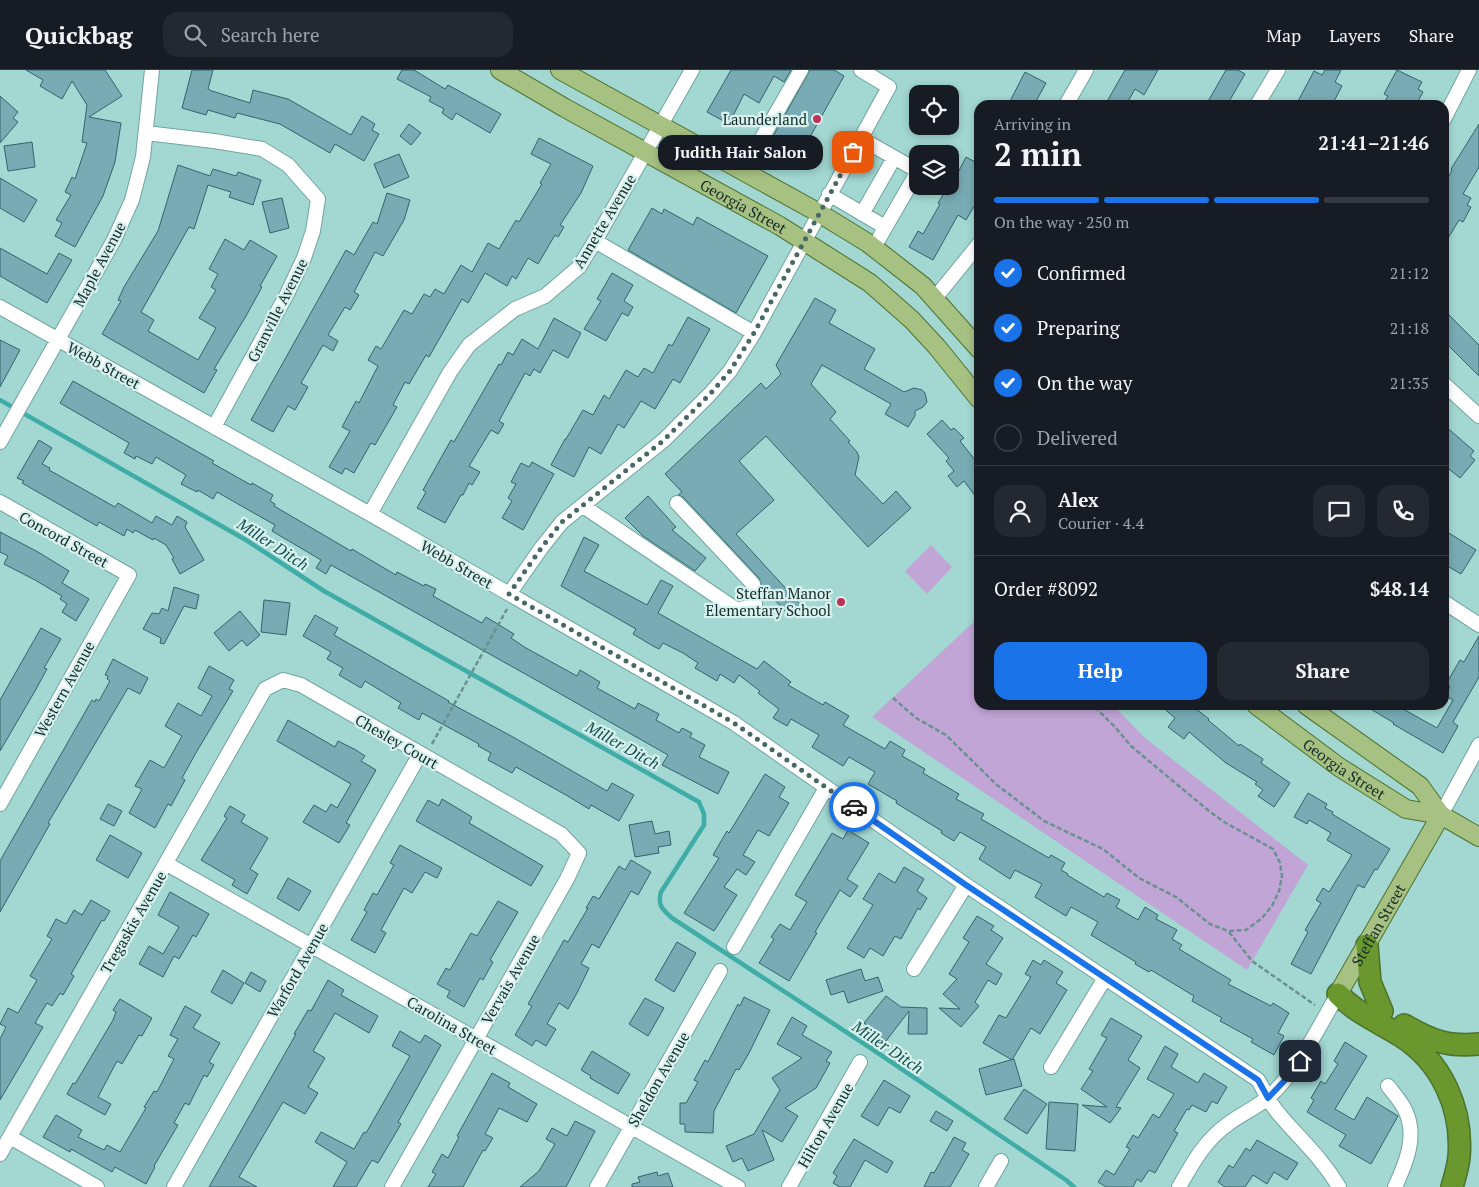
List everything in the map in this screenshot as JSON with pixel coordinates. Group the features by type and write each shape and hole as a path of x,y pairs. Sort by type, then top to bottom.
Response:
{"highway":[{"path":"1367,946 1370,982 1382,1012"},
{"path":"1338,994 1356,996 1427,1038 1458,1046 1479,1044"},
{"path":"1338,994 1350,1006 1402,1037 1423,1054 1441,1076 1454,1105 1459,1129 1459,1158 1452,1187"}],"main road":[{"name":"Georgia Street","path":"500,70 780,226 870,283 912,320 937,347 974,393"},
{"name":"Georgia Street","path":"560,70 819,213 874,247 923,286 974,343"},
{"name":"Georgia Street","path":"1263,710 1338,767 1406,809 1440,815 1479,837"},
{"name":"Georgia Street","path":"1313,710 1420,786 1440,815"},
{"name":"Steffan Street","path":"1338,994 1440,815"}],"street":[{"name":"Maple Avenue","path":"0,442 114,240 132,200 143,157 152,70"},
{"name":"Annette Avenue","path":"370,514 450,372 469,345 515,309 545,296 579,267 692,70"},
{"path":"743,172 801,70"},
{"path":"512,596 542,547 562,522 664,440 730,371 754,333 889,86 861,70"},
{"path":"1069,100 1086,70"},
{"path":"1260,100 1278,70"},
{"path":"1449,109 1469,70"},
{"name":"Granville Avenue","path":"146,133 262,148 288,165 318,199 313,231 304,258 288,294 214,427"},
{"path":"860,138 909,166"},
{"path":"862,214 894,158"},
{"path":"874,247 909,186"},
{"path":"829,194 885,227"},
{"path":"595,241 754,333"},
{"path":"935,298 974,250"},
{"name":"Webb Street","path":"0,307 370,514 734,723 966,885 1258,1080 1278,1113 1329,1169 1339,1187"},
{"path":"1449,389 1479,416"},
{"name":"Concord Street","path":"0,502 129,575"},
{"path":"583,506 737,610 755,606 753,584 677,503"},
{"name":"Western Avenue","path":"0,804 129,575"},
{"path":"1449,605 1479,625"},
{"name":"Chesley Court","path":"265,689 283,680 301,685 527,815"},
{"name":"Tregaskis Avenue","path":"0,1154 167,864 265,689"},
{"name":"Steffan Street","path":"1440,815 1478,747"},
{"name":"Warford Avenue","path":"174,1187 311,946 423,755"},
{"path":"734,947 826,788"},
{"name":"Vervais Avenue","path":"392,1187 567,879 579,853 561,834 527,815"},
{"name":"Carolina Street","path":"167,864 738,1187"},
{"path":"914,969 966,885"},
{"name":"Sheldon Avenue","path":"597,1187 720,972"},
{"path":"1051,1067 1105,978"},
{"name":"Steffan Street","path":"1179,1187 1205,1145 1215,1134 1227,1124 1268,1098 1287,1078 1300,1061 1338,994"},
{"name":"Hilton Avenue","path":"789,1187 860,1062"},
{"path":"1388,1086 1405,1110 1411,1135 1407,1161 1395,1187"},
{"path":"10,1138 97,1187"},
{"path":"986,1187 1001,1161"}],"path":[{"path":"423,755 475,667 512,596"},
{"path":"892,698 916,718 946,735 997,785 1044,821 1103,850 1139,878 1176,897 1210,924 1228,931 1246,930 1261,919 1272,906 1282,876 1280,862 1273,848 1224,822 1131,746 1098,710"},
{"path":"1228,931 1252,961 1327,1013"}],"shaded area":[{"path":"931,545 952,567 927,594 905,571"},
{"path":"974,622 974,710 1118,710 1145,738 1308,865 1247,970 872,717"}],"building":[{"path":"26,70 105,70 122,96 89,117 121,123 115,162 103,196 75,247 55,236 62,223 56,220 71,195 65,192 72,177 75,179 87,143 82,142 87,105 72,81 62,99 40,86 43,80"},
{"path":"192,70 213,70 208,89 212,91 250,103 253,90 288,99 351,135 362,116 375,124 372,130 379,134 364,161 335,144 330,153 280,124 237,113 235,118 208,110 206,115 182,108"},
{"path":"402,70 414,70 445,89 448,85 501,114 490,133 456,113 452,120 442,113 444,109 429,101 431,97 397,79"},
{"path":"731,70 791,70 784,82 774,76 759,103 744,94 729,124 707,112"},
{"path":"810,70 834,70 844,76 795,164 766,149"},
{"path":"1125,70 1158,70 1144,95 1135,89 1129,100 1108,100"},
{"path":"1226,70 1238,70 1245,74 1230,100 1209,100"},
{"path":"1325,70 1341,70 1335,82 1342,86 1335,100 1299,100 1314,71 1322,75"},
{"path":"1397,70 1422,82 1418,89 1423,92 1419,100 1386,100 1388,96 1384,94"},
{"path":"1025,72 1046,83 1037,100 1011,100"},
{"path":"0,96 18,112 13,118 18,122 0,143"},
{"path":"409,124 421,133 411,145 400,136"},
{"path":"1479,124 1479,167 1463,194 1471,198 1467,205 1471,207 1463,222 1459,220 1449,237 1449,176 1451,169"},
{"path":"539,138 593,166 581,193 560,225 564,227 558,237 555,235 538,264 528,258 516,279 512,276 507,286 485,273 468,303 462,299 429,357 426,355 409,384 405,382 393,405 397,407 375,445 371,443 354,473 345,468 342,474 329,467 350,431 342,427 356,401 359,403 378,366 368,360 376,346 381,349 404,310 412,314 424,294 430,297 435,289 444,294 461,265 472,272 488,243 499,249 516,220 519,222 542,184 540,183 551,164 531,154"},
{"path":"32,142 35,167 8,171 4,146"},
{"path":"399,154 409,177 384,188 374,164"},
{"path":"966,157 974,161 974,206 966,220 958,215 933,260 909,247 918,231 923,234 940,204 938,203 943,195 959,195 959,171"},
{"path":"178,165 210,176 213,169 236,176 238,172 261,180 253,205 229,197 231,192 208,185 194,229 189,227 141,312 154,320 148,331 198,360 216,328 199,318 216,290 211,287 218,274 209,269 225,239 244,250 250,240 277,256 246,316 214,369 217,370 204,393 102,334 121,301 118,300 124,287 158,231"},
{"path":"0,178 37,200 24,222 0,208"},
{"path":"387,193 410,200 404,220 383,256 375,252 354,292 359,295 350,310 345,307 328,335 338,341 333,351 323,345 301,383 308,387 295,410 288,406 273,432 251,420 346,250 354,255 373,222 377,224"},
{"path":"282,198 289,228 270,233 262,202"},
{"path":"652,208 662,214 664,209 693,225 697,217 768,256 736,313 628,250"},
{"path":"0,248 47,274 59,253 72,260 47,303 0,276"},
{"path":"612,273 633,285 624,301 633,307 628,316 622,313 606,341 584,329 601,301 597,299"},
{"path":"815,298 836,310 829,323 875,349 864,369 904,392 914,388 922,390 925,393 927,402 923,407 915,411 915,416 908,427 885,414 891,404 822,365 811,384 836,412 830,419 850,441 848,442 857,452 859,457 855,475 883,504 896,491 911,508 868,547 766,436 739,461 774,500 736,534 800,604 790,616 762,587 759,578 683,497 678,495 682,492 665,474 761,383 766,389 781,374 776,365"},
{"path":"1449,315 1479,345 1479,376 1449,346"},
{"path":"688,317 710,329 680,383 673,379 655,409 641,401 624,428 618,424 601,454 589,447 574,477 551,465 583,410 593,415 604,395 609,399 626,370 638,377 644,368 653,373 669,344 672,346"},
{"path":"554,318 581,333 568,358 553,350 540,373 534,369 530,376 525,373 499,421 504,424 498,434 491,430 469,466 480,472 472,485 469,483 445,523 417,508 426,492 423,490 451,440 454,442 499,364 501,365 508,352 513,355 522,339 538,349"},
{"path":"0,340 20,350 0,387"},
{"path":"73,381 214,461 212,463 273,495 270,501 275,504 274,506 351,551 352,549 396,575 397,572 424,586 425,584 436,589 433,596 482,623 486,617 514,634 511,638 526,648 577,676 580,670 600,682 597,688 635,709 638,703 659,714 656,720 679,733 682,728 692,733 690,737 705,745 699,757 729,772 718,794 662,765 668,755 543,684 331,565 326,574 316,568 321,560 272,531 275,525 217,492 213,499 198,490 197,492 181,484 186,475 156,457 152,464 136,456 135,459 124,453 129,443 60,403"},
{"path":"942,420 951,430 954,428 964,438 960,441 974,459 974,494 964,481 957,487 948,476 954,471 946,461 949,458 927,434"},
{"path":"1449,429 1474,451 1470,456 1475,460 1460,478 1449,469"},
{"path":"39,440 52,448 42,464 50,468 49,470 115,507 118,503 152,523 156,516 172,525 177,516 187,522 185,527 204,560 180,574 172,559 174,558 166,545 154,538 153,540 135,530 133,533 127,529 124,536 99,522 97,526 22,483 24,481 17,478"},
{"path":"532,462 554,474 523,530 502,518 512,501 508,498 516,484 511,482 521,463 529,467"},
{"path":"648,496 676,527 672,530 706,558 695,571 643,536 625,518"},
{"path":"0,532 69,571 62,583 89,599 76,621 62,612 67,604 60,599 62,596 4,564 8,556 0,552"},
{"path":"1449,533 1476,550 1461,574 1449,567"},
{"path":"584,537 599,545 584,571 647,605 661,580 673,586 658,613 757,669 764,661 791,682 788,685 823,705 825,702 849,716 843,725 885,749 890,741 905,750 902,756 925,769 923,773 959,794 956,799 984,814 981,819 1049,858 1051,855 1065,863 1061,870 1067,875 1104,897 1107,893 1120,900 1116,907 1138,920 1145,907 1158,915 1156,919 1177,930 1172,939 1182,945 1179,949 1231,980 1228,984 1271,1006 1273,1003 1289,1013 1278,1033 1284,1036 1274,1055 1251,1042 1253,1039 1220,1021 1222,1018 1192,1001 1194,996 1151,970 1149,972 1135,964 1136,962 1091,935 1098,922 1071,907 1066,916 1035,897 1042,884 1015,870 1010,879 979,859 986,847 960,832 954,841 941,833 942,831 896,803 897,801 868,784 875,772 849,757 843,766 812,747 819,735 791,719 787,726 773,718 779,709 739,675 734,683 720,674 717,681 695,668 698,663 683,653 663,643 659,649 653,646 633,634 636,629 561,586"},
{"path":"174,587 199,595 196,609 184,606 164,644 160,643 161,638 143,629 152,613 159,614 162,608 168,611"},
{"path":"264,600 290,603 286,635 261,632"},
{"path":"240,611 260,635 247,646 242,640 229,651 214,633"},
{"path":"315,615 338,628 334,635 448,702 607,791 612,783 634,795 619,821 591,805 589,809 516,767 512,773 488,760 491,753 478,746 479,744 422,713 419,720 398,708 401,703 365,681 361,688 339,675 343,668 327,659 331,652 303,636"},
{"path":"41,628 61,639 44,668 47,669 0,751 0,700"},
{"path":"1479,636 1479,677 1453,722 1458,726 1443,753 1372,710 1405,710 1437,728 1453,700 1449,698 1449,679 1460,660 1464,662"},
{"path":"113,659 148,678 140,694 128,688 48,823 50,824 0,912 0,861 92,700 95,702 96,699 99,701 110,681 107,679 108,676 105,675"},
{"path":"209,666 234,680 229,689 233,691 182,778 185,780 171,806 168,804 155,828 129,813 142,789 135,786 150,760 164,768 182,736 165,726 178,703 201,716 212,696 198,688"},
{"path":"1166,710 1197,710 1239,746 1240,744 1263,759 1261,763 1290,783 1274,807 1258,796 1263,790 1255,784 1257,782 1226,763 1189,732 1184,739 1168,727 1175,718"},
{"path":"288,720 335,747 338,741 356,750 365,756 361,761 376,770 346,823 350,825 339,843 303,822 314,805 326,812 331,804 337,808 351,784 277,741"},
{"path":"765,774 785,787 779,797 789,803 769,836 758,830 743,855 755,862 746,875 737,869 724,887 737,895 714,931 684,913 719,858 713,855 727,831 729,833"},
{"path":"1308,793 1327,804 1325,808 1333,812 1332,814 1390,849 1364,888 1358,885 1311,974 1291,964 1308,932 1305,930 1321,903 1316,900 1323,888 1329,892 1352,855 1327,840 1331,833 1309,820 1307,824 1294,817"},
{"path":"442,799 472,817 469,823 543,866 531,886 416,821 428,800 439,806"},
{"path":"108,804 122,811 114,826 100,819"},
{"path":"230,806 245,815 241,822 268,838 250,869 258,874 247,894 232,885 235,880 201,860 227,818 224,816"},
{"path":"652,821 655,834 669,831 671,845 658,847 659,853 635,857 629,825"},
{"path":"848,830 869,843 847,879 858,886 850,897 840,890 789,981 759,963 774,939 771,937 780,924 790,930 807,902 795,895 832,833 843,839"},
{"path":"110,835 142,853 128,878 96,860"},
{"path":"400,845 442,868 437,878 425,872 412,893 404,888 381,930 386,933 375,953 351,940 367,912 364,910 373,893 377,895 394,865 390,863"},
{"path":"631,860 651,872 638,895 631,891 599,948 592,944 581,964 589,968 568,1009 559,1003 547,1024 556,1029 546,1046 536,1040 532,1046 515,1035 532,1006 528,1004 564,940 568,942 593,896 599,899 619,866 625,870"},
{"path":"904,867 924,879 917,891 927,898 920,910 918,908 901,939 895,936 883,956 870,948 864,958 847,948 873,905 863,899 879,873 895,883"},
{"path":"288,878 311,891 299,911 277,898"},
{"path":"170,892 209,914 196,937 193,935 179,959 174,956 163,977 139,964 149,946 163,954 179,927 158,915"},
{"path":"91,900 110,911 104,921 102,920 71,974 74,976 63,995 60,993 52,1006 47,1003 35,1023 43,1027 0,1100 0,1039 6,1027 0,1024 8,1008 18,1013 37,980 30,976 52,939 47,936 56,919 66,924 74,910 82,915"},
{"path":"498,901 518,912 490,960 493,962 483,980 480,978 464,1007 447,997 450,991 437,984 446,968 450,970 471,933 477,936"},
{"path":"977,916 994,926 991,930 1003,938 986,964 1002,974 996,985 988,980 975,1002 979,1006 961,1027 939,1008 960,1009 943,994 957,979 949,974 969,942 963,938"},
{"path":"677,942 696,953 674,992 655,980"},
{"path":"1033,960 1041,965 1044,960 1063,972 1056,983 1067,990 1040,1034 1031,1028 1012,1060 983,1043 999,1015 1006,1018 1031,977 1025,974"},
{"path":"861,969 865,981 878,977 883,991 848,1003 844,991 831,995 826,980"},
{"path":"223,970 244,983 232,1004 211,992"},
{"path":"251,972 266,981 260,992 245,983"},
{"path":"328,980 344,990 341,995 378,1016 369,1033 335,1013 313,1051 325,1058 308,1087 318,1093 305,1114 283,1102 239,1177 257,1187 209,1187 296,1034 294,1034 308,1010 311,1011"},
{"path":"886,996 901,1007 927,1008 927,1034 908,1034 909,1011 886,1041 864,1023"},
{"path":"744,997 770,1010 749,1053 739,1070 736,1069 714,1111 713,1133 685,1132 685,1124 680,1124 680,1103 686,1103 698,1082 694,1080 705,1060 708,1062 738,1004 740,1006"},
{"path":"645,998 664,1008 648,1036 629,1024"},
{"path":"120,999 152,1018 142,1036 139,1035 122,1064 117,1061 98,1097 111,1104 105,1115 67,1094 73,1083 75,1084 113,1020 116,1012 113,1010"},
{"path":"185,1006 201,1015 193,1028 220,1043 209,1062 214,1065 207,1077 204,1075 189,1105 185,1103 174,1123 178,1125 154,1166 146,1184 115,1167 112,1172 71,1149 70,1152 43,1137 56,1115 82,1130 78,1137 104,1150 107,1145 120,1152 146,1108 144,1107 154,1091 157,1092 174,1059 168,1056 178,1039 170,1035"},
{"path":"792,1017 807,1026 802,1035 832,1052 826,1061 830,1063 816,1088 785,1108 798,1116 782,1142 762,1130 774,1160 748,1171 742,1158 733,1162 726,1146 754,1134 780,1090 772,1078 802,1058 777,1044"},
{"path":"1111,1018 1142,1036 1128,1060 1140,1068 1116,1107 1121,1108 1110,1123 1082,1105 1107,1107 1081,1089 1093,1071 1089,1069 1107,1038 1101,1035"},
{"path":"400,1031 420,1043 425,1035 441,1045 398,1122 401,1124 378,1163 372,1160 356,1187 333,1187 347,1162 315,1142 321,1132 354,1149 364,1132 366,1133 410,1056 392,1046"},
{"path":"1345,1042 1367,1056 1335,1109 1354,1120 1367,1097 1398,1116 1371,1164 1339,1146 1346,1135 1307,1112 1314,1100 1311,1098 1321,1081 1325,1084 1338,1064 1334,1061"},
{"path":"1165,1046 1178,1054 1171,1067 1198,1083 1204,1073 1227,1087 1217,1104 1212,1101 1206,1112 1192,1105 1189,1110 1187,1109 1174,1131 1178,1133 1155,1173 1149,1170 1141,1182 1137,1179 1133,1187 1106,1187 1098,1182 1106,1170 1114,1175 1130,1149 1126,1147 1133,1135 1138,1138 1153,1114 1159,1118 1174,1094 1147,1079"},
{"path":"592,1051 630,1074 618,1094 590,1078 591,1076 581,1070"},
{"path":"1014,1059 1022,1086 986,1095 979,1069"},
{"path":"492,1073 510,1083 508,1087 537,1104 527,1122 499,1108 485,1134 493,1138 485,1151 483,1150 463,1187 428,1187 436,1174 432,1172 442,1154 448,1158 459,1137 457,1136"},
{"path":"884,1080 910,1096 900,1113 889,1107 878,1126 861,1116"},
{"path":"1024,1089 1047,1104 1027,1134 1004,1119"},
{"path":"1049,1102 1078,1104 1075,1151 1046,1149"},
{"path":"936,1111 953,1121 947,1131 930,1121"},
{"path":"575,1121 595,1131 566,1187 520,1187 539,1171 555,1144 546,1139 552,1128 567,1136"},
{"path":"954,1137 966,1143 962,1150 969,1154 950,1187 924,1187 931,1172 934,1173"},
{"path":"854,1139 893,1162 887,1173 865,1160 850,1187 840,1187 833,1183 837,1176 833,1173"},
{"path":"1257,1140 1298,1163 1287,1180 1274,1172 1267,1184 1253,1175 1245,1187 1225,1187 1218,1182 1229,1165 1233,1168 1246,1148 1250,1151"},
{"path":"657,1172 658,1176 668,1173 673,1187 632,1187 632,1184 640,1182 638,1177"}],"waterway":[{"name":"Miller Ditch","path":"0,400 246,540 324,591 699,802 704,814 704,825 661,892 660,904 666,912 672,918 869,1047 1074,1187"}],"way so far":[{"path":"853,152 754,333 730,371 664,440 562,522 509,594 734,723 854,807"}],"place":[{"name":"Launderland","path":"817,119"},
{"name":"Judith Hair Salon","path":"853,152"},
{"name":"Steffan Manor Elementary School","path":"841,602"}],"route":[{"path":"854,807 966,885 1258,1080 1268,1098 1300,1061"}]}
